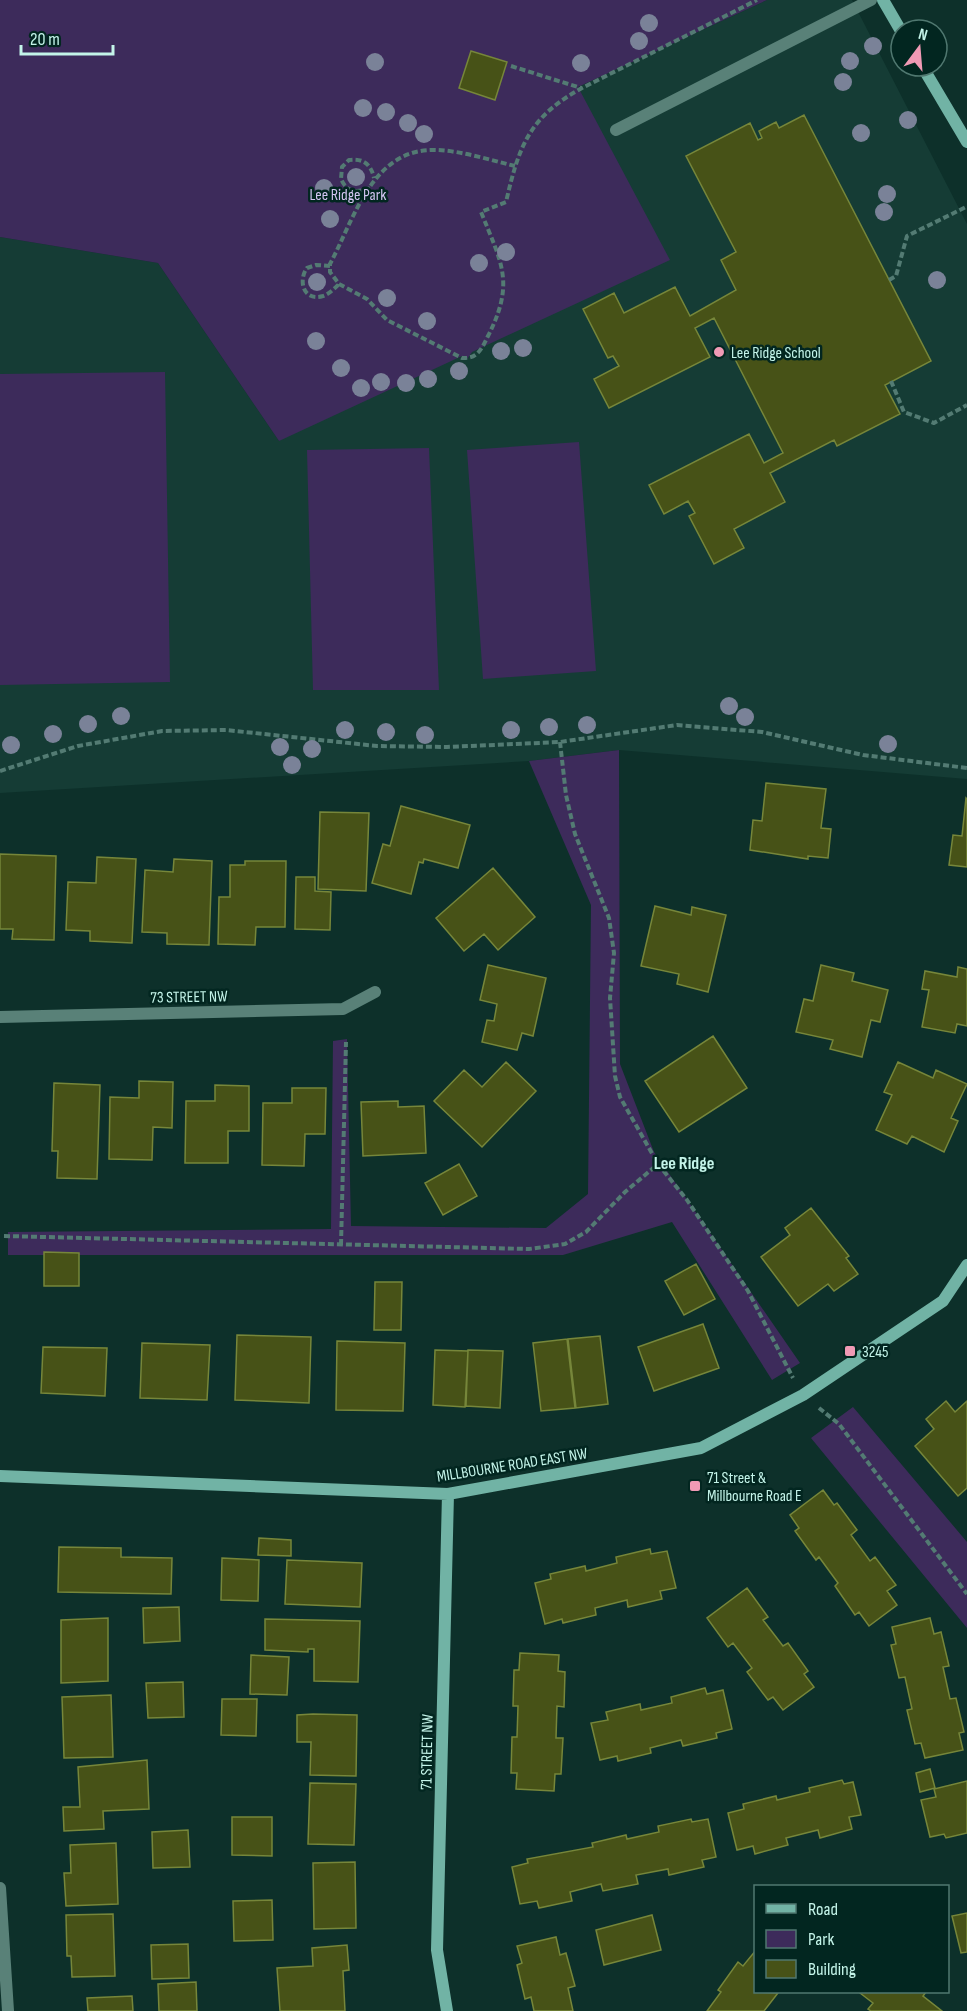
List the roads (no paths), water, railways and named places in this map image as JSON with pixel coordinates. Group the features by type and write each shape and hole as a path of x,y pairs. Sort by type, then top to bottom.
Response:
{"street":[{"path":"616,130 871,0"},
{"path":"883,0 893,18"},
{"path":"929,78 967,142"},
{"name":"73 STREET NW","path":"0,1017 343,1009 375,992"},
{"name":"MILLBOURNE ROAD EAST NW","path":"0,1476 448,1494 700,1448 803,1395 943,1301 967,1265"},
{"name":"71 STREET NW","path":"447,2011 437,1950 448,1494"},
{"path":"0,1888 8,2011"}],"place":[{"name":"Lee Ridge School","path":"719,352"},
{"name":"3245","path":"850,1351"},
{"name":"71 Street & Millbourne Road E","path":"695,1486"}],"district":[{"name":"Lee Ridge","path":"684,1163"}],"park label":[{"name":"Lee Ridge Park","path":"348,194"}]}
